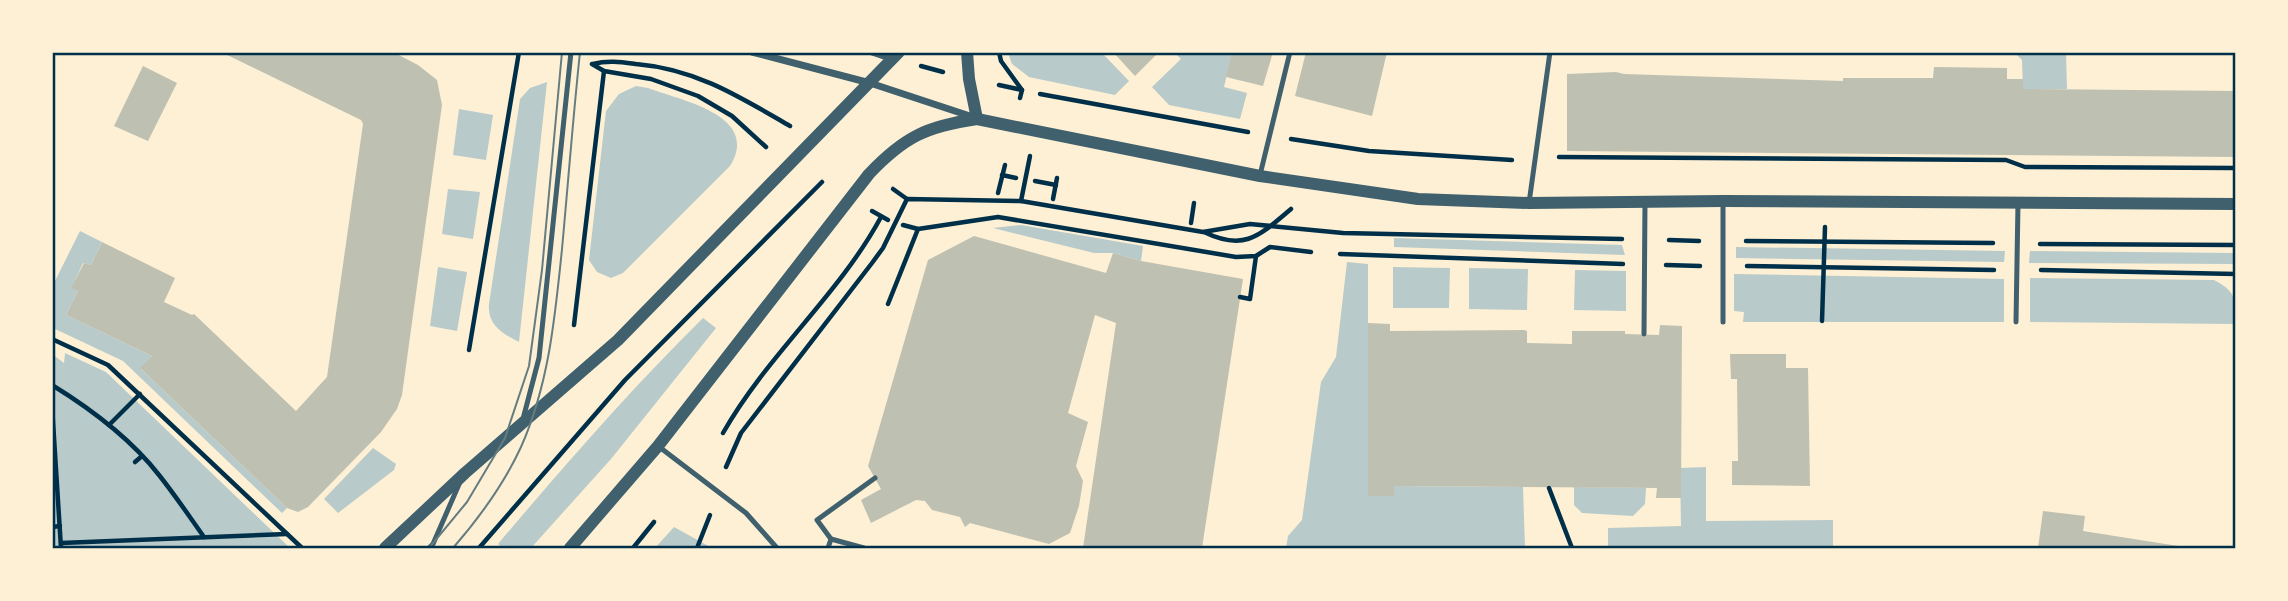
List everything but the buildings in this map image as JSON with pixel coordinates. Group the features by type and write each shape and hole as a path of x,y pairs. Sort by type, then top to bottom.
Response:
{"street":[{"path":"752,52 870,83 977,119 1260,176 1418,199 1529,203 1826,201 2235,204"},
{"path":"872,52 896,56"},
{"path":"967,52 977,119"},
{"path":"385,548 464,473 618,340 896,56"},
{"path":"570,548 658,446 829,224 887,155 912,136 945,123 977,119"}],"lane":[{"path":"520,425 539,358 571,52"},
{"path":"1260,176 1290,52"},
{"path":"1529,203 1550,52"},
{"path":"1723,201 1723,322"},
{"path":"1644,334 1645,202"},
{"path":"2017,322 2018,203"},
{"path":"658,446 746,513 777,548"},
{"path":"429,548 464,473"},
{"path":"864,548 831,539 817,520 875,478"},
{"path":"828,548 831,539"}],"path":[{"path":"469,351 519,52"},
{"path":"999,52 1000,61 1022,90 1020,98"},
{"path":"766,113 711,82 693,75 654,65 606,61 592,64 604,71 650,79 698,96 732,116 767,148"},
{"path":"574,325 604,71"},
{"path":"1040,94 1269,136 1368,151 1535,161 1579,156 2006,160 2025,167 2235,167"},
{"path":"998,193 1005,165"},
{"path":"1021,201 1027,169"},
{"path":"811,175 832,188"},
{"path":"1002,176 1016,178"},
{"path":"1053,200 1057,178"},
{"path":"1035,181 1056,185"},
{"path":"479,548 625,380 822,182"},
{"path":"886,184 907,199 1021,201 1203,232 1216,238 1242,242 1251,240 1270,226 1319,185"},
{"path":"697,548 731,453 741,433 883,248 907,199"},
{"path":"1822,321 1826,201"},
{"path":"1191,223 1194,203"},
{"path":"868,209 888,220"},
{"path":"998,210 998,217"},
{"path":"723,433 742,401 864,247 881,216"},
{"path":"1049,224 1050,216"},
{"path":"903,225 918,229 998,217 1236,257 1256,256 1270,247 1311,252"},
{"path":"1203,232 1233,225 1343,233 1646,240 2235,244"},
{"path":"888,304 918,229"},
{"path":"1186,248 1188,240"},
{"path":"1340,254 1644,265 2235,274"},
{"path":"1240,297 1250,299 1256,256"},
{"path":"52,339 108,365 302,548"},
{"path":"52,384 79,401 142,456 204,538"},
{"path":"108,425 140,394"},
{"path":"52,406 61,546 287,534"},
{"path":"135,462 142,456"},
{"path":"1549,488 1572,548"},
{"path":"633,548 654,522"},
{"path":"52,527 60,526"}],"shaded area":[{"path":"1008,53 1102,53 1129,81 1115,95 1029,77 1012,64"},
{"path":"1175,53 1232,53 1224,87 1247,93 1240,119 1169,105 1152,87 1181,59"},
{"path":"2015,53 2066,53 2067,89 2023,89 2022,60"},
{"path":"547,82 519,342 493,323 489,304 520,99 530,88"},
{"path":"636,86 680,98 713,113 727,122 735,134 737,149 730,166 623,273 611,278 597,272 589,260 606,111 619,94"},
{"path":"459,109 493,115 486,160 453,155"},
{"path":"448,189 480,192 473,239 442,234"},
{"path":"1021,225 1143,246 1141,261 1113,253 1094,253 993,228"},
{"path":"80,231 102,242 91,265 83,263 72,287 78,291 66,315 152,356 141,369 287,508 282,513 123,361 53,328 52,287"},
{"path":"1394,238 1622,245 1625,255 1394,247"},
{"path":"1736,247 2005,251 2004,262 1736,258"},
{"path":"2030,251 2235,253 2235,264 2029,263"},
{"path":"1347,262 1368,264 1368,496 1393,496 1394,486 1523,487 1525,548 1286,548 1288,536 1302,520 1321,382 1336,357"},
{"path":"438,267 467,272 457,331 430,326"},
{"path":"1393,267 1450,268 1449,308 1393,308"},
{"path":"1469,268 1528,269 1527,310 1469,309"},
{"path":"1575,270 1626,271 1626,311 1574,310"},
{"path":"1734,274 2004,279 2004,322 1743,322 1744,312 1734,311"},
{"path":"2030,278 2214,280 2234,297 2235,324 2030,322"},
{"path":"703,318 716,328 611,459 531,548 503,548 498,544 598,429"},
{"path":"65,353 106,372 290,548 53,548 52,354 64,363"},
{"path":"373,448 396,464 394,470 338,513 324,499"},
{"path":"1706,467 1706,521 1833,520 1833,548 1608,548 1608,528 1681,526 1680,468"},
{"path":"1574,487 1646,488 1645,504 1633,516 1582,513 1574,505"},
{"path":"674,527 712,548 655,548"}],"tram line":[{"path":"429,548 467,502 505,438 529,366 542,270 562,52"},
{"path":"453,548 482,512 507,474 531,423 538,399 557,300 580,52"}]}
